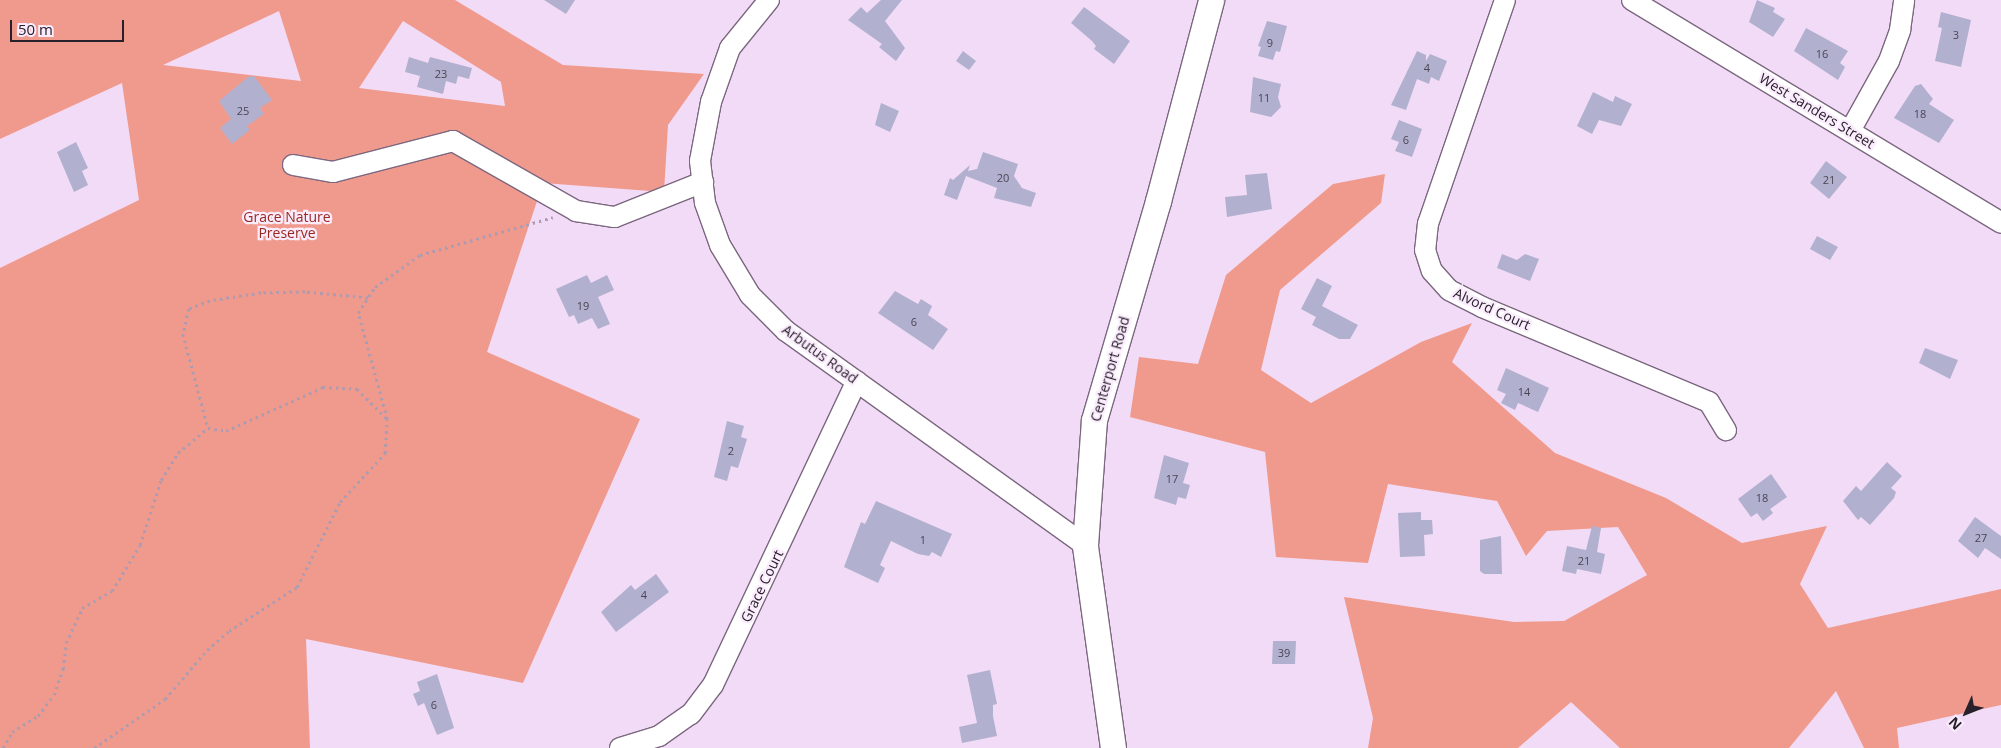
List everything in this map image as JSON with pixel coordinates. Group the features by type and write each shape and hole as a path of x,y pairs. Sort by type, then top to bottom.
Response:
{"main road":[{"name":"Centerport Road","path":"1113,748 1085,544 1094,420 1158,201 1211,0"}],"street":[{"name":"Arbutus Road","path":"770,0 730,48 711,102 700,161 705,203 720,245 750,295 786,331 1085,544"},
{"name":"Alvord Court","path":"1505,0 1428,223 1425,250 1432,271 1449,290 1482,307 1709,402 1726,430"},
{"name":"West Sanders Street","path":"1632,0 2001,223"},
{"path":"1850,131 1889,61 1900,30 1904,0"},
{"path":"293,165 334,172 453,141 576,211 615,217 702,182"},
{"name":"Grace Court","path":"620,748 659,736 691,714 713,685 857,381"}],"path":[{"path":"94,748 165,699 207,650 229,631 297,587 340,502 385,454 387,419 358,313 375,287 420,255 576,211"},
{"path":"208,428 183,334 189,308 210,301 261,293 305,292 368,298"},
{"path":"3,748 12,732 38,716 54,695 63,669 66,643 82,608 112,591 140,545 161,480 178,453 208,428 226,431 243,426 323,387 357,389 387,419"}],"green space":[{"name":"Grace Nature Preserve","path":"0,0 455,0 563,65 704,74 668,125 664,192 543,183 487,352 640,419 523,683 306,639 310,748 0,748 0,268 139,200 122,83 0,139","holes":["279,11 301,81 163,65","403,21 501,82 505,106 359,88"]},
{"path":"1385,174 1381,203 1280,290 1261,370 1311,403 1421,342 1472,323 1452,362 1555,453 1666,498 1742,543 1827,526 1800,584 1828,628 2001,589 2001,705 1897,728 1899,748 1864,748 1836,691 1789,748 1620,748 1571,702 1518,748 1368,748 1373,718 1344,597 1514,622 1564,621 1647,575 1618,527 1547,531 1526,556 1497,501 1388,484 1368,563 1276,557 1265,452 1130,417 1139,357 1198,364 1226,275 1333,184"}],"building":[{"path":"544,0 575,0 566,14"},
{"path":"881,0 902,0 885,21 905,48 896,61 879,47 882,44 848,20 861,7 867,13"},
{"path":"1757,0 1775,8 1773,12 1785,19 1773,37 1749,22"},
{"path":"1084,7 1130,41 1114,64 1094,49 1096,46 1092,41 1071,23"},
{"path":"1941,12 1971,20 1961,67 1935,61 1942,28 1938,27"},
{"path":"1267,21 1287,26 1280,52 1276,51 1273,60 1258,56 1261,47 1258,46"},
{"path":"1806,28 1848,51 1840,63 1845,67 1838,80 1794,51"},
{"path":"963,51 976,61 969,70 956,61"},
{"path":"1417,51 1426,55 1426,61 1430,54 1447,61 1439,81 1431,77 1429,84 1417,79 1406,110 1391,105"},
{"path":"409,57 428,63 430,57 472,68 469,79 458,76 456,84 446,81 443,94 417,87 420,76 405,72"},
{"path":"254,76 272,100 260,108 264,114 247,126 250,130 232,144 220,128 231,119 219,101 248,77"},
{"path":"1253,77 1281,84 1278,97 1281,107 1271,117 1250,112"},
{"path":"1921,84 1933,99 1929,104 1954,120 1939,143 1894,118 1915,86"},
{"path":"1593,92 1613,102 1615,96 1632,104 1621,126 1599,120 1592,134 1577,126"},
{"path":"881,103 899,111 890,132 875,125"},
{"path":"1399,120 1422,129 1412,157 1395,151 1399,142 1391,139"},
{"path":"76,142 88,168 82,171 88,185 74,192 57,152"},
{"path":"983,152 1018,164 1014,176 1022,188 1036,193 1031,207 994,198 997,188 966,176 957,200 944,195 950,178 953,180 970,165 968,171 977,169"},
{"path":"1826,161 1847,177 1829,199 1810,183"},
{"path":"1267,173 1272,209 1227,217 1225,197 1247,195 1245,175"},
{"path":"1817,236 1838,247 1830,260 1810,249"},
{"path":"1502,254 1517,260 1525,254 1539,259 1530,281 1497,268"},
{"path":"587,275 591,283 607,275 614,290 598,297 610,324 598,329 592,318 578,324 574,315 569,317 556,289"},
{"path":"1317,278 1332,286 1322,306 1358,325 1350,339 1339,339 1312,325 1316,317 1301,309"},
{"path":"895,291 918,304 921,299 932,306 928,315 948,329 933,350 878,313"},
{"path":"1925,348 1958,360 1950,379 1919,363"},
{"path":"1506,368 1549,388 1538,412 1518,403 1515,410 1501,403 1506,394 1497,390"},
{"path":"727,421 744,426 741,437 747,439 738,468 731,466 727,481 714,477"},
{"path":"1164,455 1189,463 1183,483 1190,485 1186,499 1178,497 1176,505 1154,498"},
{"path":"1887,462 1902,476 1891,488 1896,492 1894,498 1870,525 1861,517 1858,520 1843,501 1856,486 1861,491"},
{"path":"1771,474 1787,497 1770,509 1773,513 1763,521 1757,513 1751,517 1738,499"},
{"path":"876,501 952,534 941,557 932,552 929,556 918,554 891,541 880,565 885,568 878,583 844,567 861,522 865,524"},
{"path":"1421,512 1421,520 1432,520 1433,534 1424,535 1425,556 1400,557 1398,513"},
{"path":"1975,517 2001,536 2001,559 1985,548 1978,558 1958,541"},
{"path":"1592,526 1601,528 1597,552 1605,554 1601,574 1577,569 1576,574 1562,571 1567,546 1586,550"},
{"path":"1501,536 1502,574 1484,574 1480,571 1480,540"},
{"path":"656,574 669,592 616,632 601,612 631,585 635,590"},
{"path":"1273,641 1296,641 1295,664 1272,664"},
{"path":"990,670 997,704 993,705 993,716 997,736 962,743 959,727 977,723 967,675"},
{"path":"437,674 454,728 437,735 424,703 418,706 413,694 420,691 417,682"}]}
